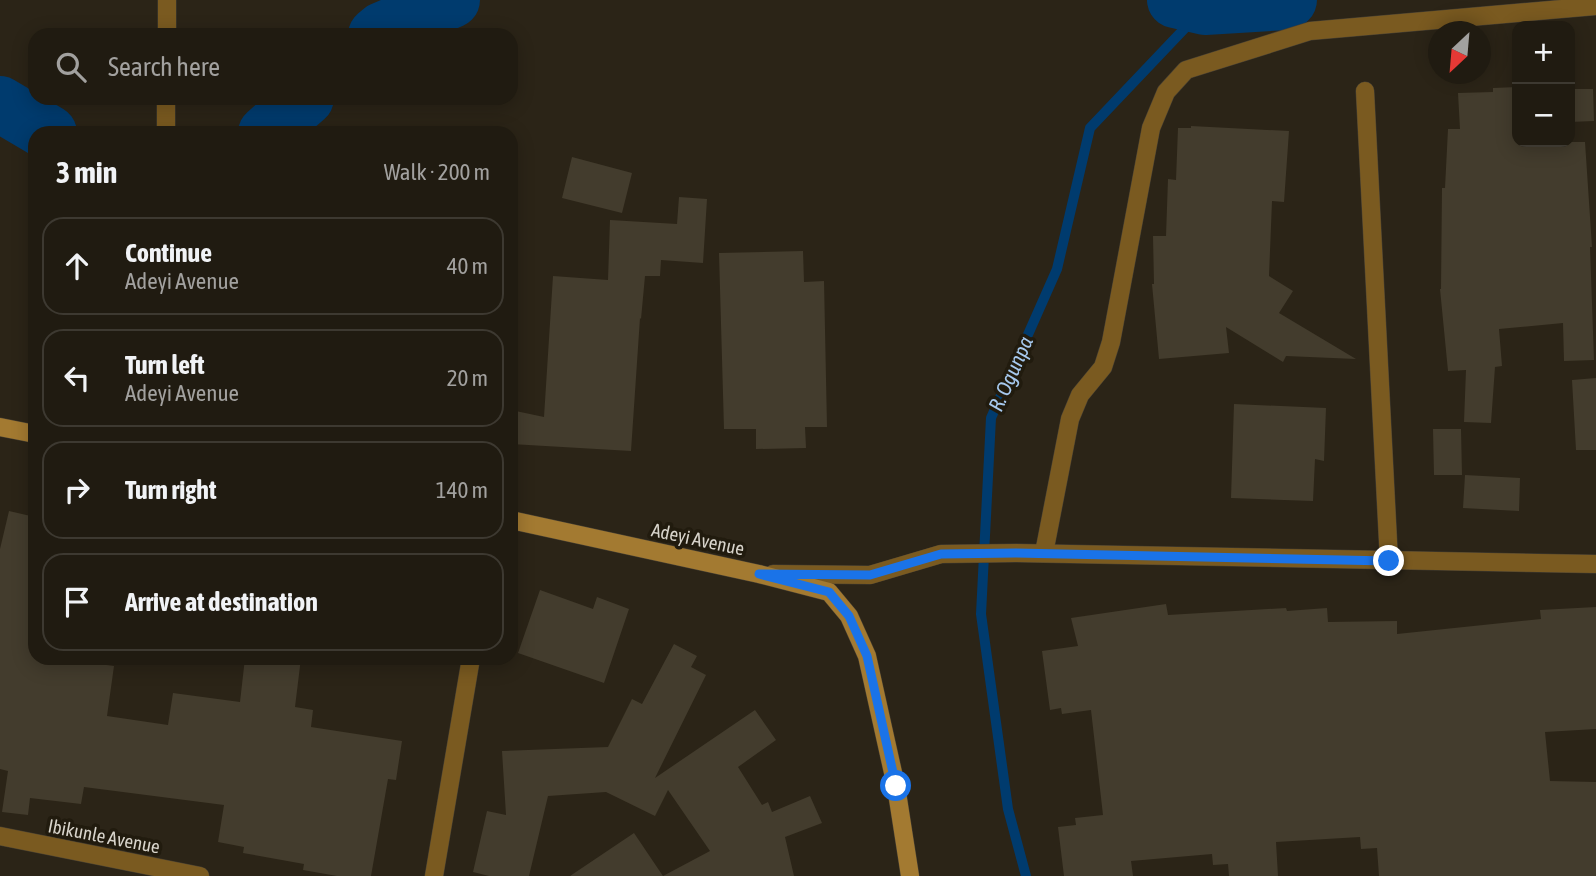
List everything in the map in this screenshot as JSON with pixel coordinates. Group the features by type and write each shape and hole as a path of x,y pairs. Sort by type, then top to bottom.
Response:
{"street":[{"path":"167,0 167,28"},
{"path":"1044,553 1070,419 1080,396 1103,367 1111,342 1151,128 1166,92 1186,70 1310,31 1596,6"},
{"path":"1365,91 1389,561"},
{"path":"166,105 166,126"},
{"path":"0,427 28,433"},
{"name":"Adeyi Avenue","path":"518,522 829,592 849,616 867,656 896,786 910,876"},
{"path":"759,574 870,575 941,554 1016,553 1596,564"},
{"path":"433,876 470,665"},
{"name":"Ibikunle Avenue","path":"0,836 200,876"}],"building":[{"path":"1512,87 1512,147 1575,147 1575,142 1585,142 1592,247 1594,360 1564,361 1563,323 1499,329 1502,366 1495,367 1491,423 1464,422 1466,370 1448,371 1440,289 1442,188 1445,188 1448,129 1460,129 1458,93 1493,92 1493,88"},
{"path":"1575,89 1593,89 1594,121 1575,122"},
{"path":"1191,126 1289,131 1284,202 1272,201 1269,276 1293,291 1279,313 1356,359 1286,356 1283,362 1226,327 1229,353 1159,359 1152,284 1153,236 1166,236 1168,179 1176,180 1178,128"},
{"path":"572,157 632,173 622,213 562,198"},
{"path":"679,197 707,199 703,263 661,260 660,276 645,276 631,451 518,444 518,411 544,417 553,276 608,280 610,220 677,224"},
{"path":"803,251 804,282 824,281 827,427 805,427 806,448 756,449 756,429 724,429 719,253"},
{"path":"1596,378 1596,450 1576,450 1572,380"},
{"path":"1234,404 1326,408 1324,461 1315,459 1313,501 1231,498"},
{"path":"1433,429 1461,429 1462,475 1434,475"},
{"path":"1465,475 1520,478 1519,511 1463,508"},
{"path":"9,511 28,515 28,665 114,666 107,716 168,725 173,693 240,702 244,665 300,665 295,707 313,710 311,727 402,741 396,780 388,779 371,876 337,876 303,870 304,864 243,853 244,847 218,842 224,805 84,787 81,804 30,798 28,815 2,812 8,771 0,769 0,549"},
{"path":"540,590 593,609 597,597 629,609 604,683 518,653"},
{"path":"1166,604 1168,615 1327,608 1328,622 1397,621 1397,634 1541,619 1540,610 1596,607 1596,729 1545,732 1550,781 1596,782 1596,876 1379,876 1377,848 1361,849 1360,837 1276,842 1278,876 1229,876 1228,864 1213,865 1212,854 1131,861 1133,876 1064,876 1058,827 1076,825 1075,818 1103,815 1091,710 1062,714 1061,708 1050,710 1042,651 1078,646 1071,618"},
{"path":"674,644 697,656 691,667 706,675 655,778 755,710 776,740 738,767 762,805 768,802 772,812 810,796 822,823 785,837 794,876 663,876 710,851 668,790 655,816 606,792 548,796 529,876 489,876 473,872 487,811 506,815 502,751 608,747 632,699 642,704"},
{"path":"634,833 663,876 570,876"}],"waterway":[{"path":"387,28 452,0"},
{"path":"1175,0 1205,7 1289,0"},
{"name":"R. Ogunpa","path":"1026,876 1008,809 981,614 991,418 1057,269 1090,128 1205,7"},
{"path":"0,104 37,126"},
{"path":"274,126 298,105"}],"route":[{"path":"896,786 867,656 849,616 829,592 759,574 870,575 941,554 1016,553 1389,561"}]}
